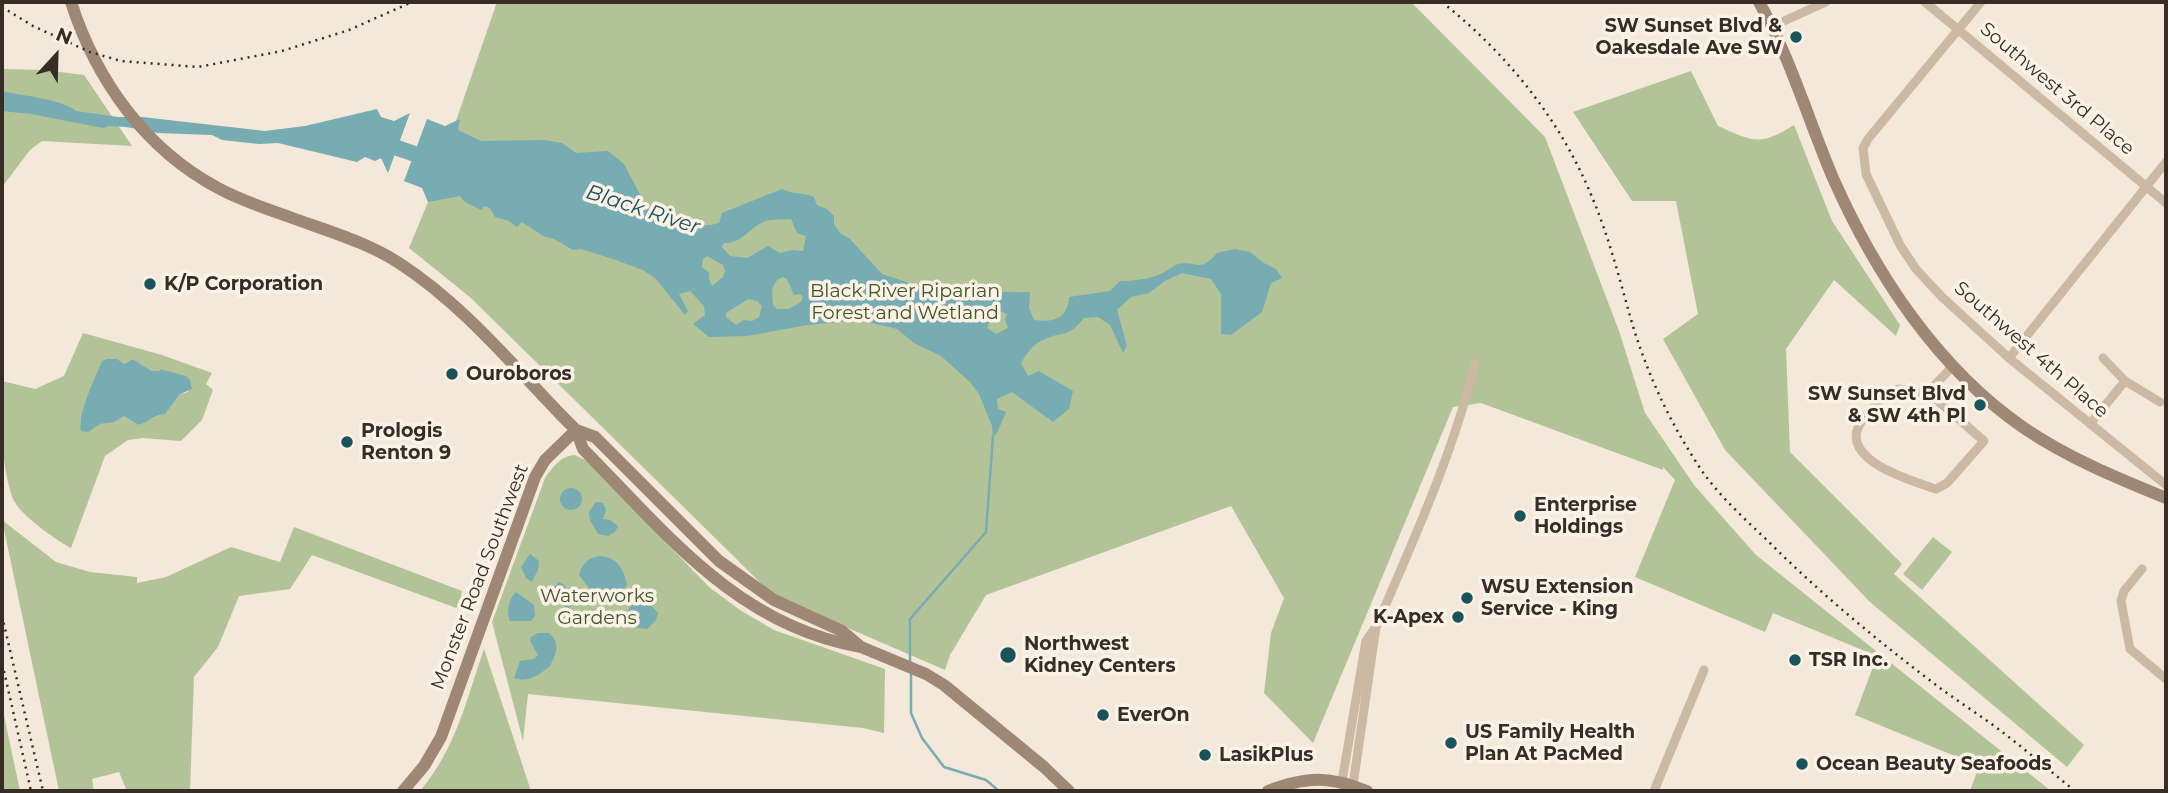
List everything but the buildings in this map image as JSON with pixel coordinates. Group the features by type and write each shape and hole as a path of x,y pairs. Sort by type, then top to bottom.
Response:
{"street":[{"path":"71,2 90,52 112,89 137,123 160,146 219,189 371,248 407,268 462,313 576,430 595,438 738,577 774,600 842,631 861,647"},
{"path":"1759,2 1773,26 1834,180 1879,266 1916,324 1953,366 1997,407 2025,428 2091,466 2166,498"},
{"path":"1773,26 1826,2"},
{"name":"Southwest 3rd Place","path":"1925,2 2166,203"},
{"path":"1958,29 1981,2"},
{"name":"Southwest 4th Place","path":"1958,29 1863,148 1866,174 1900,245 1916,269 1942,297 2009,358 2166,485"},
{"path":"2009,358 2166,162"},
{"path":"2103,358 2125,381 2160,402"},
{"path":"1347,783 1377,625 1433,494 1465,407 1475,363"},
{"path":"1926,394 1953,366"},
{"path":"2090,424 2125,381"},
{"path":"1899,388 1926,394 1937,400 1984,441 1947,483 1936,489 1896,476 1875,464 1857,444 1861,422 1891,391 1899,388"},
{"path":"576,430 583,449 700,568 747,603 836,642 861,647 926,674 944,685 1044,767 1069,791"},
{"name":"Monster Road Southwest","path":"403,791 424,766 440,737 535,477 551,453 576,430"},
{"path":"2141,569 2124,591 2121,601 2130,649 2166,679"},
{"path":"1654,791 1704,670"},
{"path":"1268,791 1320,779 1347,783 1367,791"}],"green space":[{"name":"Black River Riparian Forest and Wetland","path":"497,2 1411,2 1545,137 1619,331 1645,413 1694,485 1756,555 2051,791 1970,791 1979,766 1855,715 1877,656 1773,613 1765,632 1635,577 1675,480 1663,467 1663,470 1481,403 1453,407 1313,743 1264,693 1271,633 1284,598 1231,506 986,595 950,655 945,670 774,596 471,298 409,248 428,202"},
{"path":"2,69 84,75 132,146 42,141 30,150 2,187"},
{"path":"1691,71 1718,126 1748,138 1764,139 1794,125 1832,221 1900,325 1896,336 1834,280 1786,349 1790,452 1902,564 1894,574 2084,745 2067,767 1870,602 1725,450 1663,339 1698,314 1676,201 1632,201 1573,112"},
{"path":"83,333 162,355 212,373 206,384 213,390 202,420 181,441 143,438 128,440 105,456 71,548 39,526 13,499 6,471 3,441 2,381 35,389 64,376","holes":["133,359 152,371 160,369 188,378 188,392 180,394 165,413 142,424 138,425 124,416 100,424 80,423 91,389 110,360 124,364"]},
{"name":"Waterworks Gardens","path":"575,455 587,461 709,587 740,610 774,630 885,669 884,733 863,728 528,694 523,741 492,622 545,478 561,460"},
{"path":"2,520 56,562 90,572 137,577 137,583 166,577 231,547 280,562 294,527 462,591 459,609 312,555 290,589 239,596 218,647 194,677 190,791 127,791 119,772 92,779 94,791 59,791"},
{"path":"1933,537 1952,552 1922,590 1903,574"},
{"path":"484,649 531,791 420,791 443,758 451,741"},
{"path":"2,706 20,791 2,791"}],"water":[{"path":"2,91 52,101 76,111 265,131 305,126 377,109 381,117 394,121 410,113 388,173 381,158 375,161 365,157 357,162 278,143 259,144 222,140 212,135 158,133 126,127 103,128 2,111"},
{"path":"427,119 445,126 460,119 458,130 481,141 545,140 562,143 576,153 608,151 624,164 647,208 691,224 719,223 722,213 782,189 805,194 814,197 817,205 834,216 834,224 841,234 849,238 882,274 906,282 917,290 926,289 945,295 953,289 969,296 992,292 1030,292 1029,308 1034,320 1048,321 1059,318 1066,310 1069,297 1110,291 1120,281 1153,277 1178,264 1202,265 1217,253 1235,249 1250,252 1276,269 1282,278 1271,283 1262,312 1231,335 1221,334 1221,294 1211,279 1182,273 1149,293 1131,297 1117,310 1127,346 1123,353 1110,325 1098,317 1084,318 1069,332 1041,341 1021,363 1028,376 1039,371 1073,391 1069,409 1053,422 1012,392 997,399 998,409 1006,412 993,437 992,426 979,394 970,382 941,356 914,343 897,329 860,320 808,325 747,336 709,337 693,324 705,315 704,306 690,291 679,294 688,311 685,315 656,279 643,270 581,249 573,250 543,236 522,222 517,227 509,221 495,217 490,208 484,206 481,210 465,202 460,196 428,202 422,188 404,181","holes":["791,219 797,233 806,236 803,251 780,253 768,246 747,258 730,256 722,247 724,243 739,239 764,221","707,256 723,265 723,277 712,286 709,273 702,267 703,259","783,277 787,279 794,295 800,294 803,297 801,302 789,309 777,309 773,305 772,289 777,280","748,299 757,301 762,306 759,317 752,321 744,320 736,325 726,317 726,313","995,309 1007,314 1005,320 1008,328 996,334 987,328"]},
{"path":"117,359 124,364 133,359 152,371 160,369 186,376 192,389 180,394 165,414 142,424 138,425 124,416 114,422 100,424 88,432 81,431 80,424 87,396 102,361"},
{"path":"571,488 581,495 582,499 575,509 571,510 561,503 560,499 567,489"},
{"path":"596,502 603,503 606,510 603,519 618,526 615,532 608,536 598,534 590,520 589,512"},
{"path":"530,554 539,561 532,582 526,578 521,567"},
{"path":"600,556 619,565 627,586 609,600 599,601 579,575 586,562"},
{"path":"559,582 566,586 569,592 571,607 566,608 551,595"},
{"path":"516,592 534,605 535,616 531,621 510,621 509,605"},
{"path":"639,600 650,604 658,613 656,620 647,629 634,627 626,620 633,603"},
{"path":"538,633 549,633 555,641 555,653 550,666 529,679 514,678 520,661 534,659 538,655 530,641 531,637"}],"waterway":[{"name":"Black River","path":"380,142 435,161"},
{"path":"910,663 910,619 986,532 993,436"},
{"path":"911,673 911,713 922,738 944,767 986,780 999,791"}],"railway":[{"path":"2,7 33,26 90,52 121,61 198,67 282,51 349,30 412,2"},
{"path":"1442,2 1510,66 1548,115 1564,141 1598,212 1638,343 1653,381 1680,436 1709,481 1744,518 1851,617 2075,791"},
{"path":"2,616 43,791"},
{"path":"4,671 31,791"}],"place":[{"name":"SW Sunset Blvd & Oakesdale Ave SW","path":"1796,37"},
{"name":"K/P Corporation","path":"150,284"},
{"name":"Ouroboros","path":"452,374"},
{"name":"SW Sunset Blvd & SW 4th Pl","path":"1980,405"},
{"name":"Prologis Renton 9","path":"347,442"},
{"name":"Enterprise Holdings","path":"1520,516"},
{"name":"WSU Extension Service - King","path":"1467,598"},
{"name":"K-Apex","path":"1458,617"},
{"name":"Northwest Kidney Centers","path":"1008,655"},
{"name":"TSR Inc.","path":"1795,660"},
{"name":"EverOn","path":"1103,715"},
{"name":"US Family Health Plan At PacMed","path":"1451,743"},
{"name":"LasikPlus","path":"1205,755"},
{"name":"Ocean Beauty Seafoods","path":"1802,764"}]}
